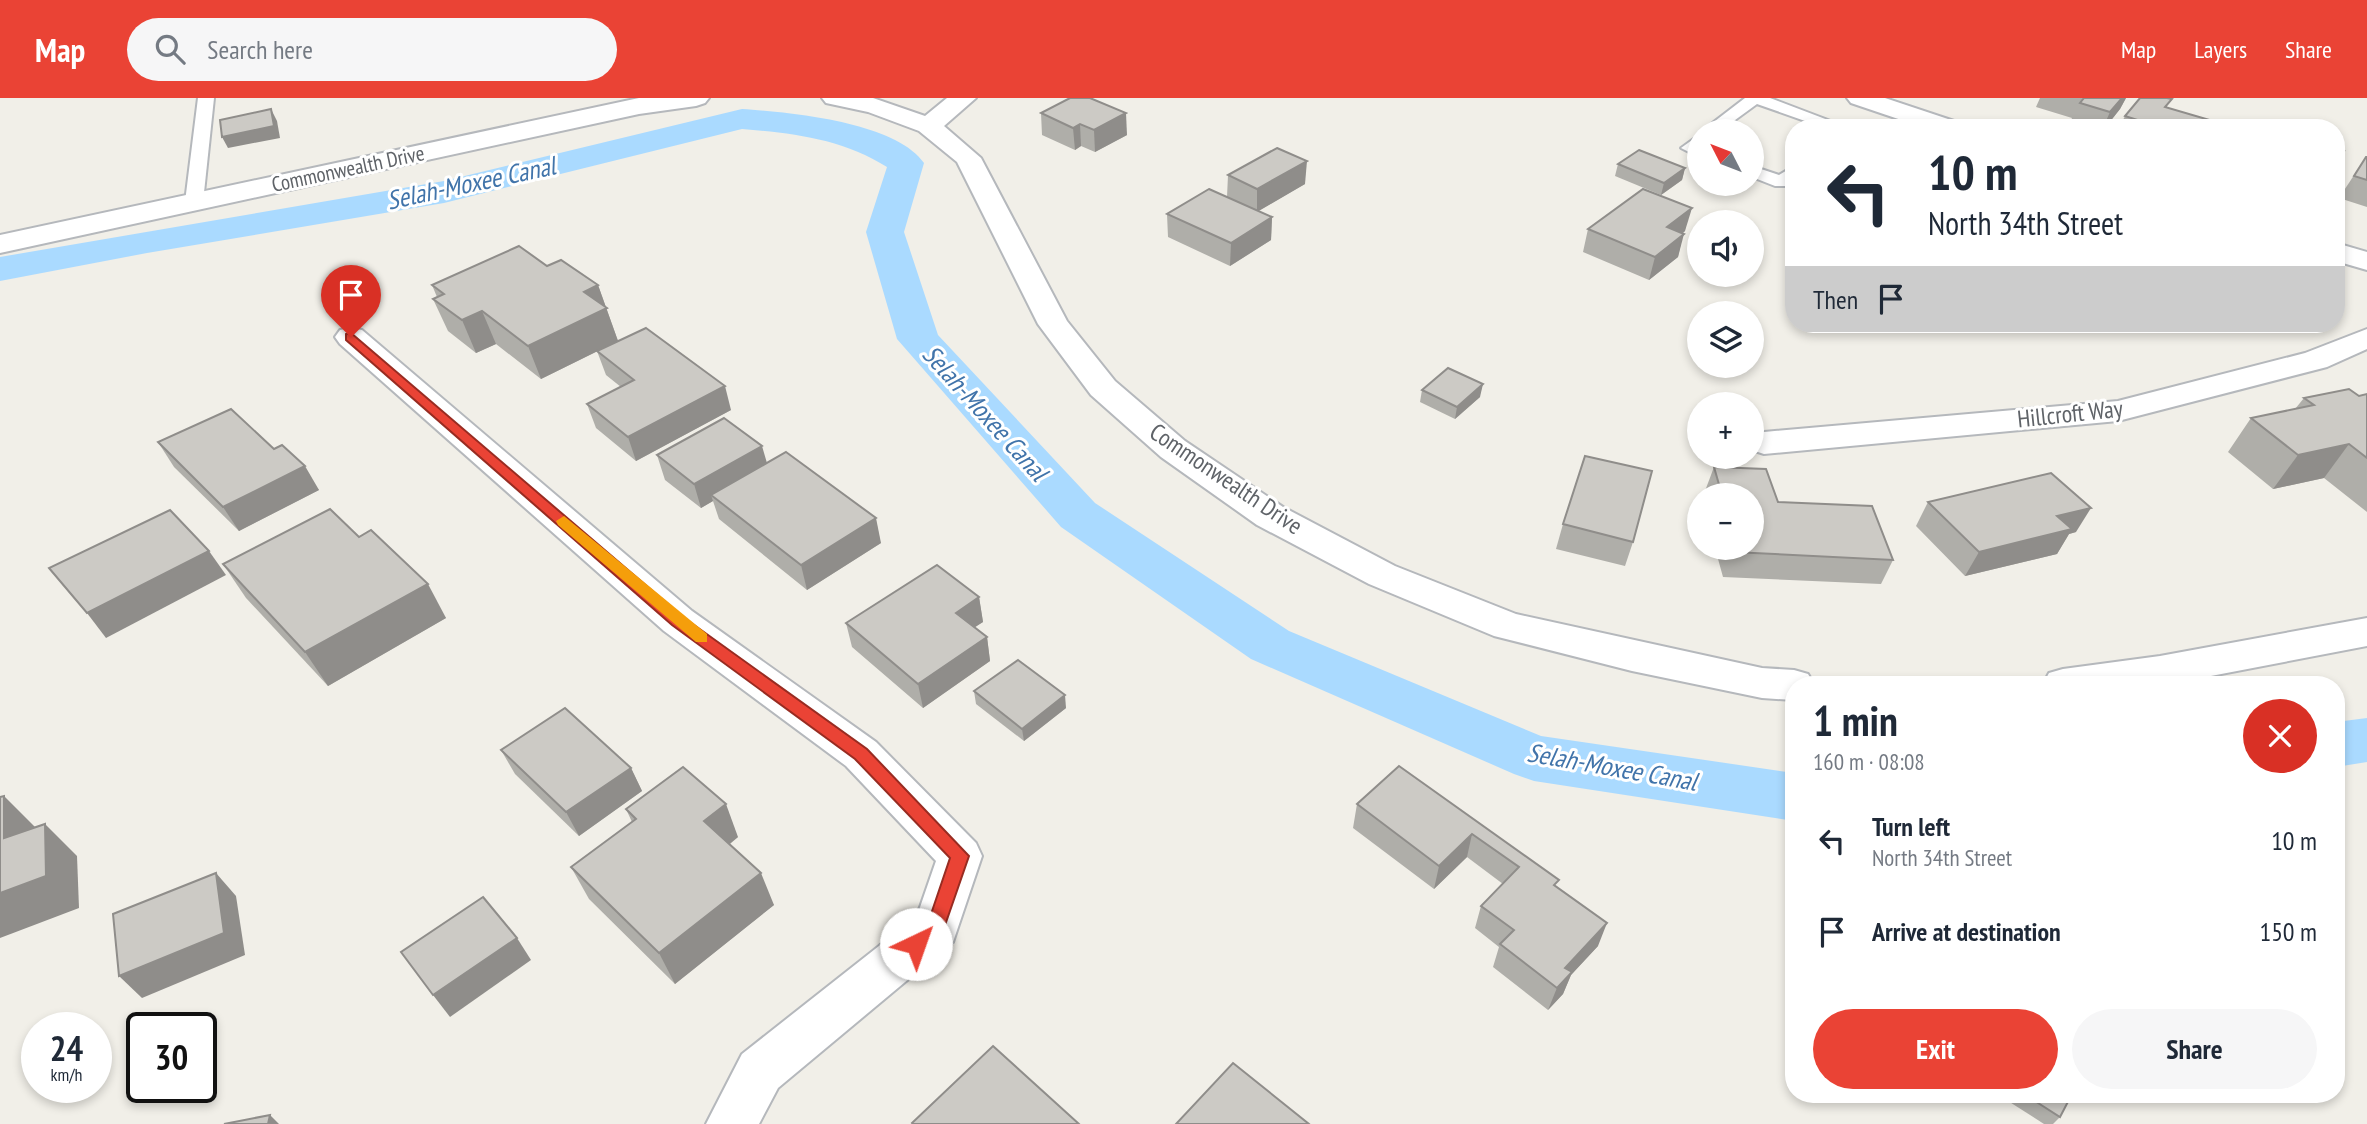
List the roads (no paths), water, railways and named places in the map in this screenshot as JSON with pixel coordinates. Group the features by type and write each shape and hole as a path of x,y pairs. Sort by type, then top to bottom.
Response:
{"street":[{"name":"Commonwealth Drive","path":"0,244 639,106 696,98"},
{"name":"Commonwealth Drive","path":"835,98 875,106 928,126 968,158 1053,324 1103,388 1173,449 1270,516 1382,575 1508,626 1658,662 1762,683 1785,684"},
{"path":"928,126 963,98"},
{"path":"1860,98 1925,119"},
{"path":"1919,117 1942,98"},
{"path":"2345,254 2367,261"},
{"path":"351,337 678,621 861,754 960,856 936,928 760,1071 732,1124"},
{"name":"Hillcroft Way","path":"1765,443 2118,411 2316,360 2367,338"},
{"path":"2123,676 2367,632"}],"lane":[{"path":"194,202 206,98"},
{"path":"1726,119 1755,98 1815,119"},
{"path":"1764,176 1781,182 1785,179"}],"waterway":[{"name":"Selah-Moxee Canal","path":"0,269 147,241 444,192 742,119 787,122 872,142 906,163 885,232 918,339 1078,515 1270,645 1534,758 1785,796"},
{"name":"Selah-Moxee Canal","path":"2345,744 2367,740"}]}
